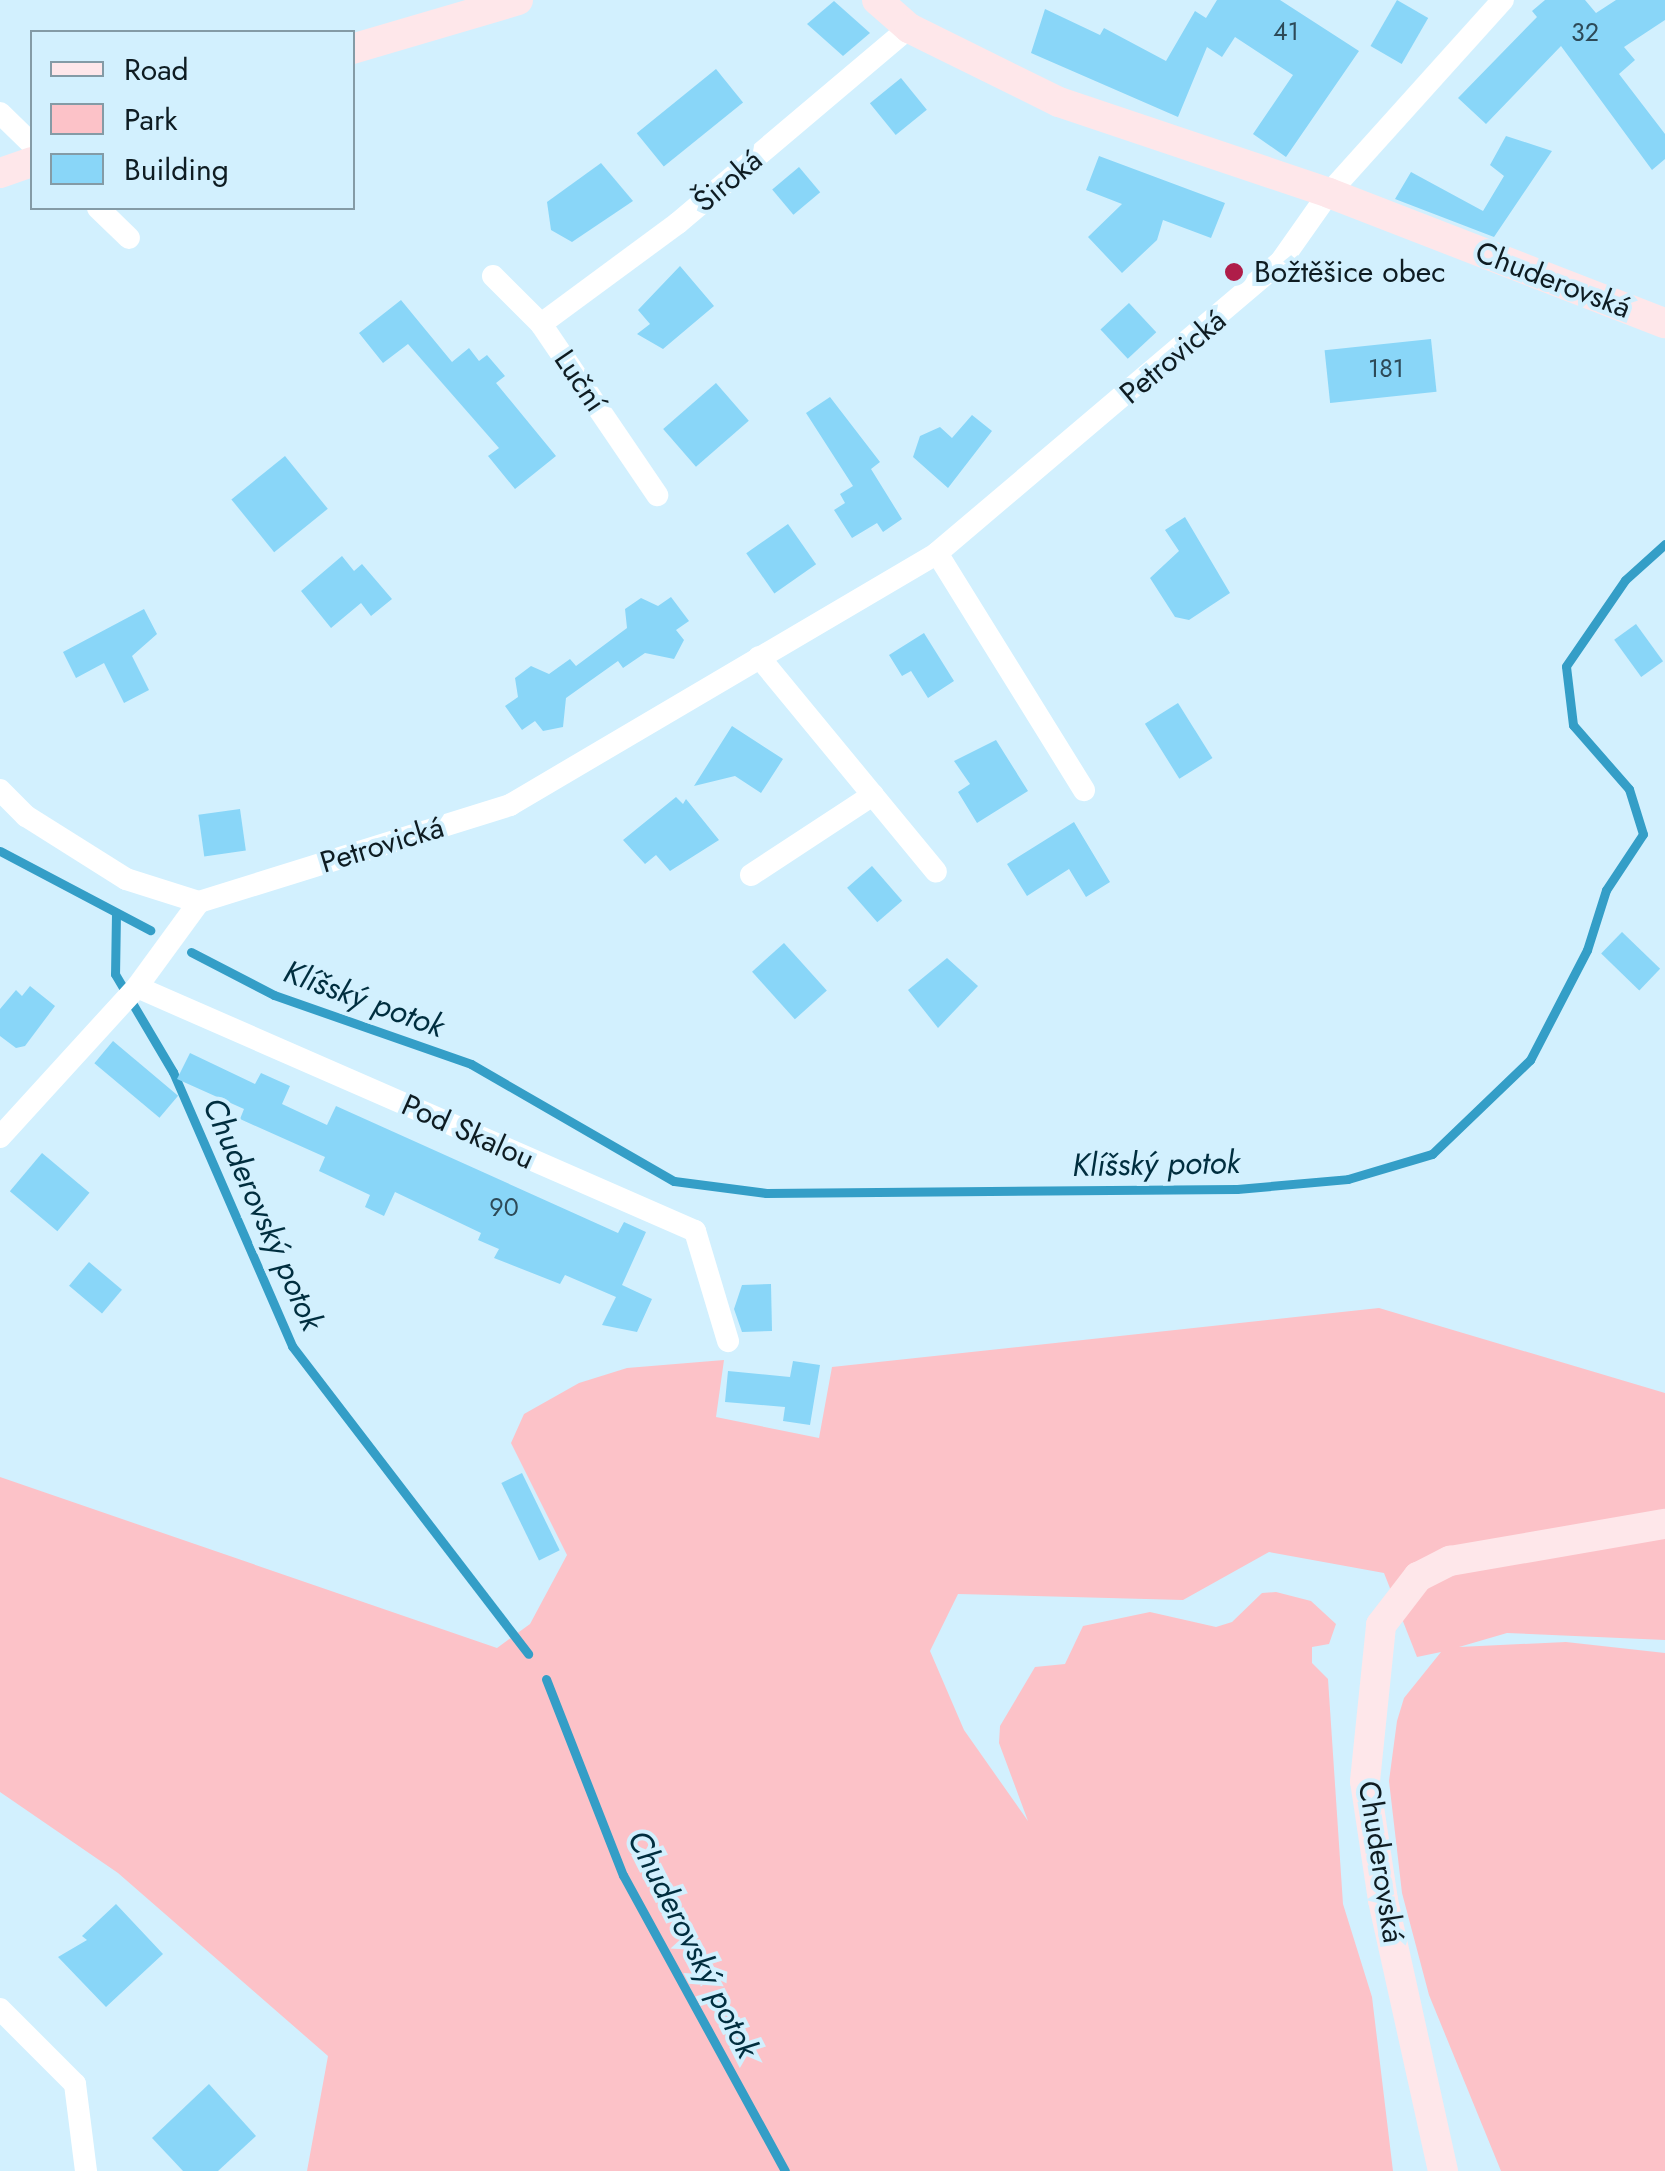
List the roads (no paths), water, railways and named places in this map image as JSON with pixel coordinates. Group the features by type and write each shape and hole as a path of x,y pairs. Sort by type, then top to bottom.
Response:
{"street":[{"path":"355,48 518,0"},
{"path":"877,0 909,28 1059,102 1329,193"},
{"name":"Petrovická","path":"199,902 510,805 937,553 1212,325 1281,260 1329,193 1503,0"},
{"name":"Široká","path":"541,324 678,224 909,28"},
{"path":"0,113 30,142"},
{"path":"0,173 30,163"},
{"name":"Chuderovská","path":"1329,193 1665,322"},
{"path":"100,210 130,238"},
{"name":"Luční","path":"493,276 541,324 657,495"},
{"path":"937,553 1084,790"},
{"path":"759,658 936,872"},
{"path":"0,790 26,816 126,879 199,902 136,988 0,1137"},
{"path":"751,875 873,795"},
{"name":"Pod Skalou","path":"136,988 694,1231 728,1341"},
{"name":"Chuderovská","path":"1443,2171 1383,1900 1364,1781 1381,1624 1418,1576 1450,1561 1665,1524"},
{"path":"0,2009 75,2084 86,2171"}],"waterway":[{"name":"Klíšský potok","path":"191,952 274,995 471,1064 674,1181 766,1193 1237,1189 1348,1179 1432,1154 1530,1060 1587,950 1606,890 1643,834 1629,789 1573,725 1566,666 1625,580 1665,544"},
{"name":"Klíšský potok","path":"0,851 150,930"},
{"name":"Chuderovský potok","path":"116,913 115,974 173,1072 292,1346 528,1654"},
{"name":"Chuderovský potok","path":"546,1679 623,1875 785,2171"}],"place":[{"name":"Božtěšice obec","path":"1234,272"}]}
